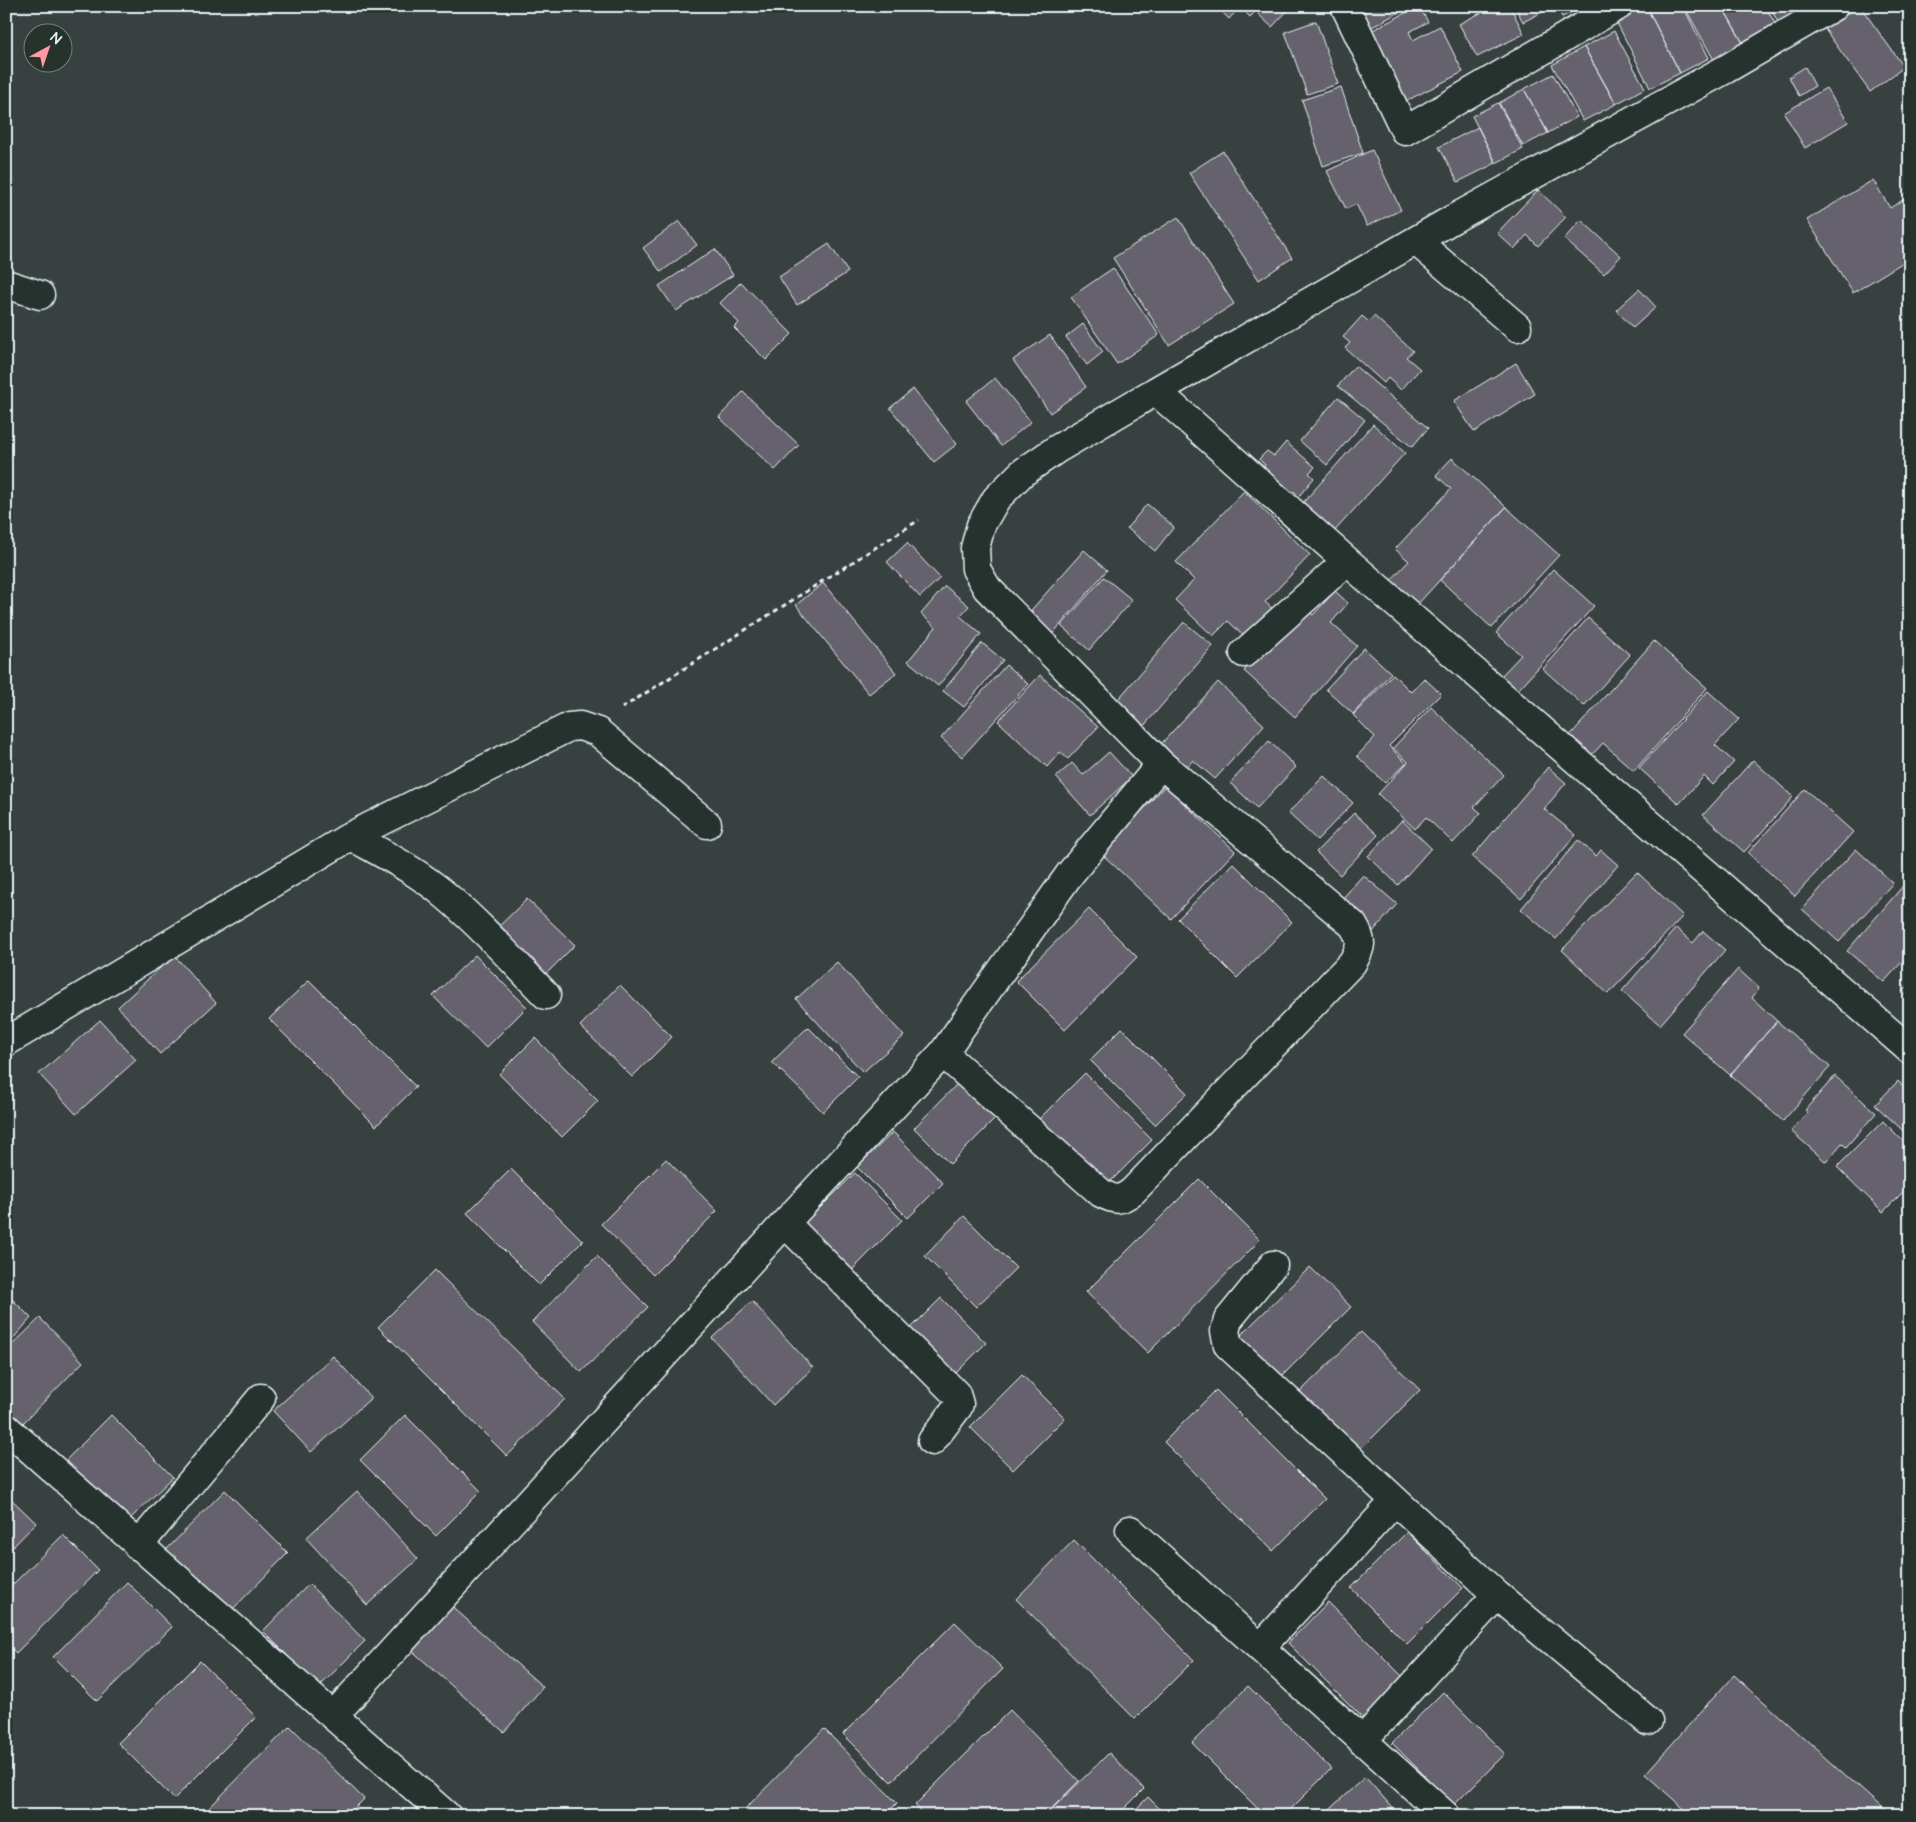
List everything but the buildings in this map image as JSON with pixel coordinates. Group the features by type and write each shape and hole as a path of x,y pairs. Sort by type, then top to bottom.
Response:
{"street":[{"path":"1345,6 1405,131 1618,6"},
{"path":"943,1054 1101,1193 1111,1199 1123,1199 1133,1191 1352,963 1359,952 1361,940 1353,924 1161,764 987,588 976,569 975,548 981,525 996,499 1022,473 1057,449 1391,254 1726,70 1834,6"},
{"path":"1416,241 1516,327"},
{"path":"6,284 40,295"},
{"path":"1156,391 1347,562 1910,1050"},
{"path":"1244,653 1347,562"},
{"path":"6,1042 351,836 569,727 580,726 598,732 707,824"},
{"path":"333,1716 785,1223 943,1054 1069,874 1161,764"},
{"path":"351,836 393,859 444,894 488,935 546,995"},
{"path":"785,1223 956,1394 958,1407 932,1441"},
{"path":"1273,1265 1228,1320 1225,1331 1228,1345 1497,1595 1648,1721"},
{"path":"138,1546 261,1398"},
{"path":"6,1428 447,1816"},
{"path":"1260,1648 1395,1501"},
{"path":"1130,1530 1446,1816"},
{"path":"1362,1741 1497,1595"}],"path":[{"path":"590,728 920,520"}]}
